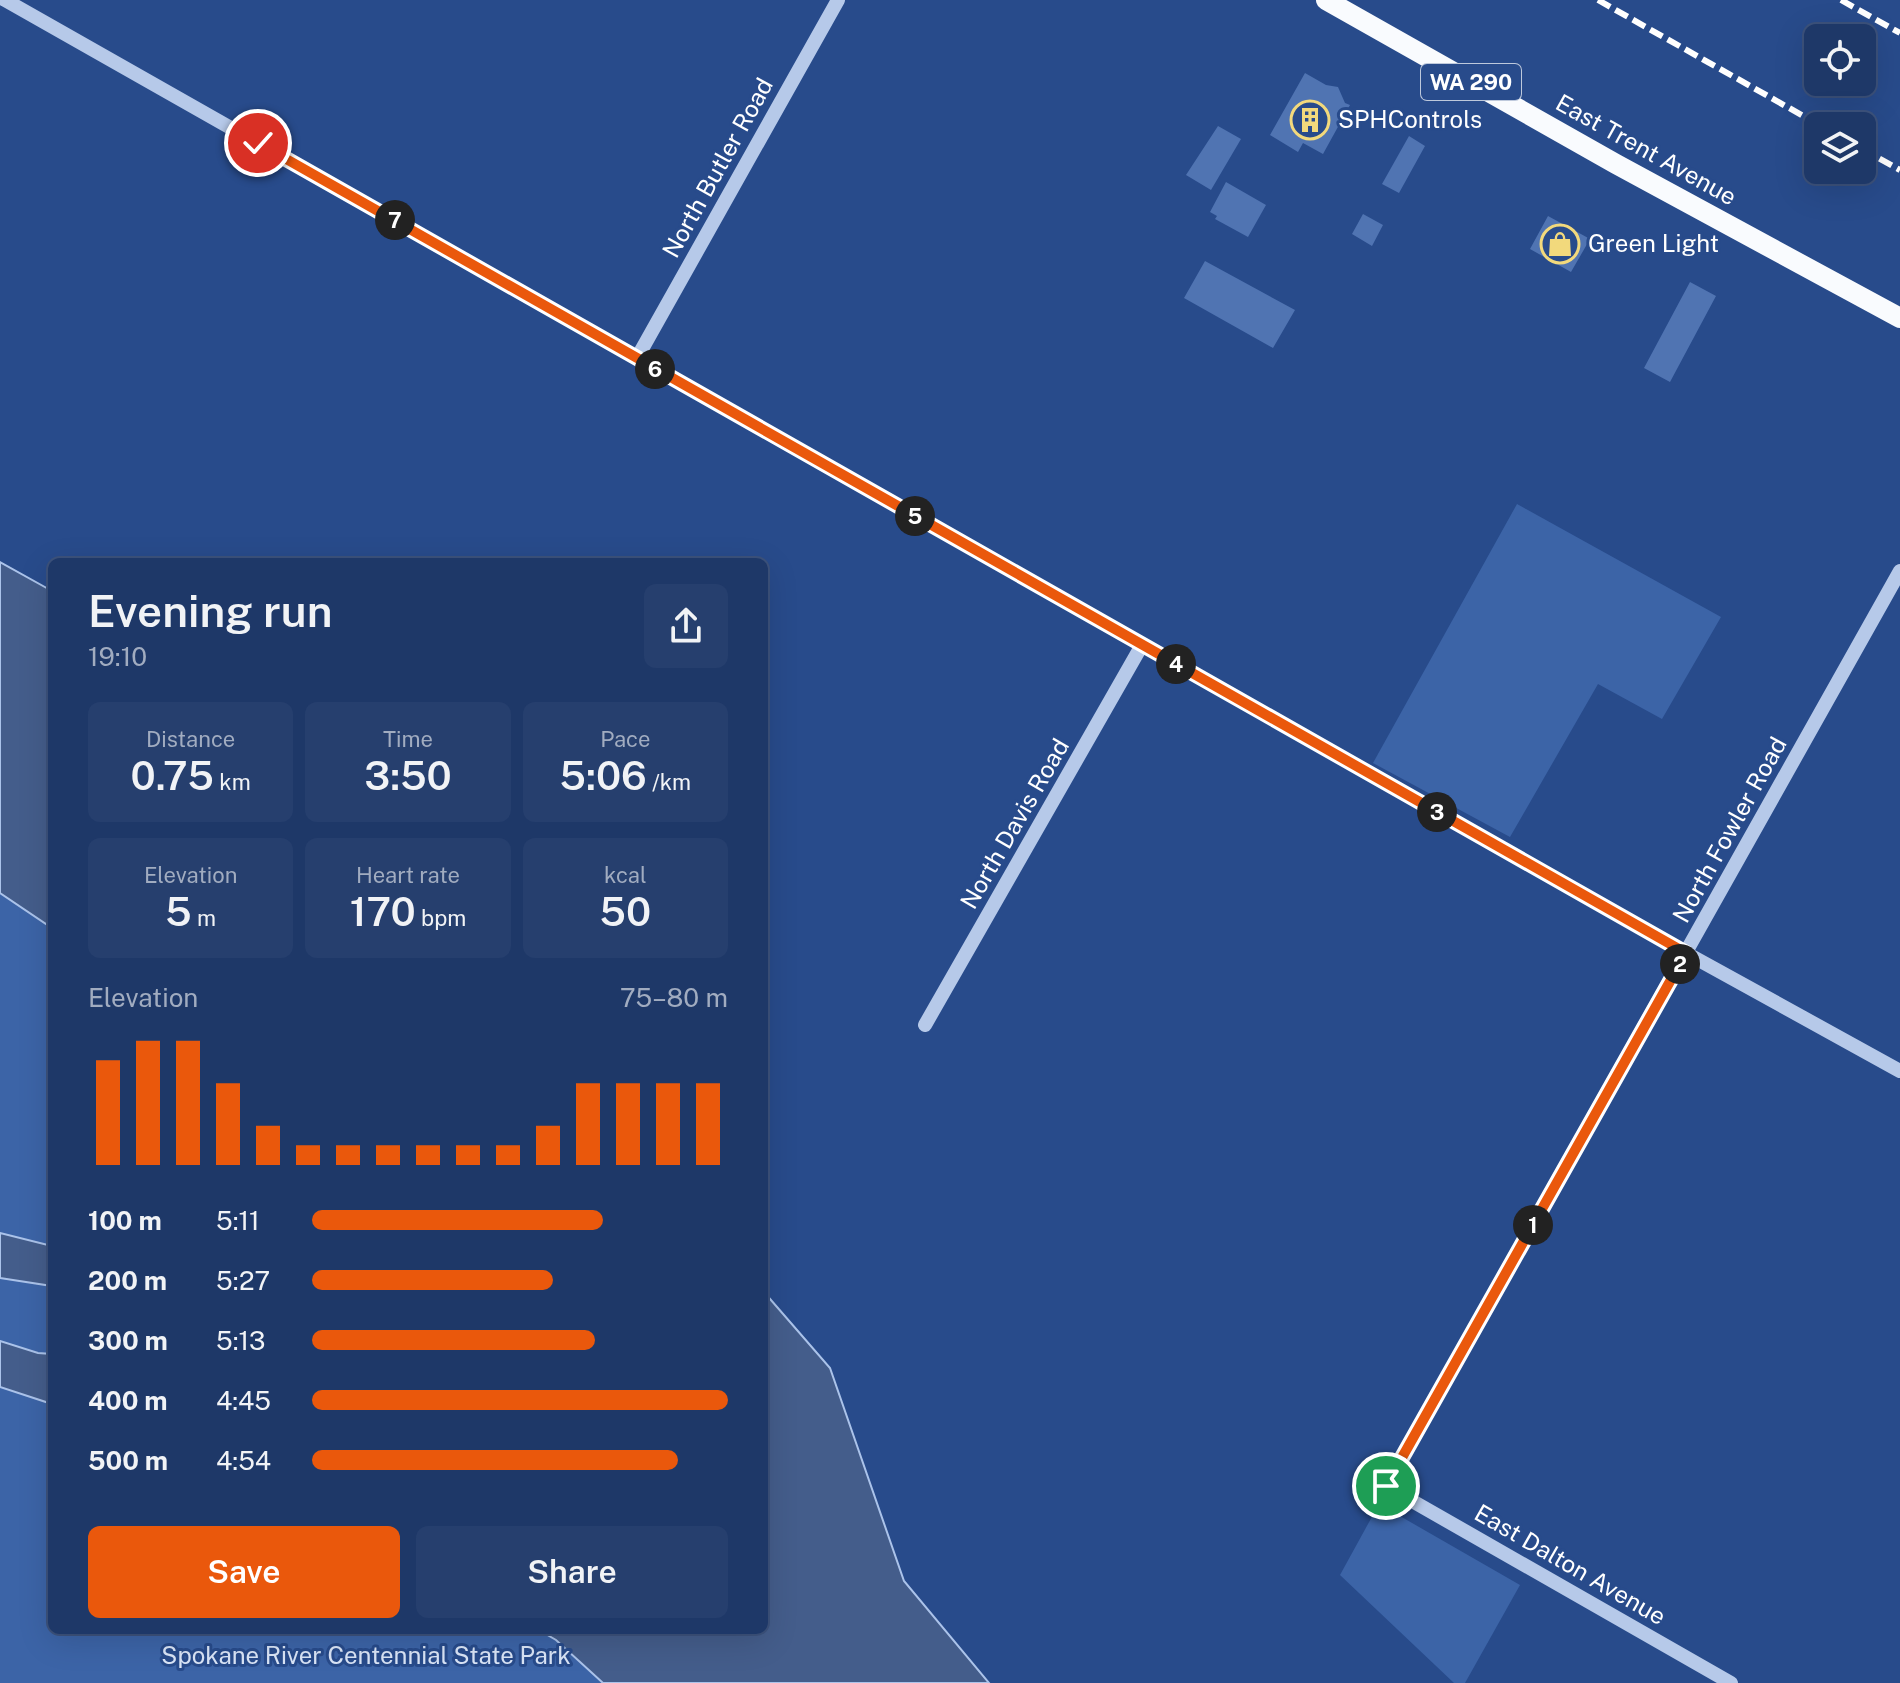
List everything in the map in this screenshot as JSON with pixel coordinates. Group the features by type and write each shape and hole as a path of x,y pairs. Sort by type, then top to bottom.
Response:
{"main road":[{"name":"East Trent Avenue","path":"1326,0 1616,164 1900,318"}],"street":[{"path":"5,0 1686,953 1900,1071"},
{"name":"North Butler Road","path":"637,358 838,0"},
{"name":"North Fowler Road","path":"1386,1486 1900,571"},
{"name":"North Davis Road","path":"925,1025 1142,645"},
{"name":"East Dalton Avenue","path":"1386,1486 1731,1683"}],"green space":[{"path":"1517,504 1721,617 1662,719 1598,684 1510,837 1373,763"},
{"path":"0,893 48,925 48,1245 0,1233"},
{"path":"0,1278 48,1285 48,1354 0,1341"},
{"name":"Spokane River Centennial State Park","path":"0,1387 48,1403 48,1634 546,1634 603,1683 0,1683"},
{"path":"1379,1504 1520,1585 1465,1683 1454,1683 1340,1575"}],"shaded area":[{"path":"0,562 48,589 48,925 0,893"},
{"path":"0,1233 48,1245 48,1285 0,1278"},
{"path":"768,1297 830,1368 904,1581 989,1683 603,1683 546,1634 768,1634"},
{"path":"0,1341 48,1354 48,1403 0,1387"}],"building":[{"name":"SPHControls","path":"1305,73 1326,85 1338,87 1345,103 1350,105 1323,154 1303,143 1298,152 1270,135"},
{"path":"1218,126 1241,139 1211,190 1186,175"},
{"path":"1409,136 1425,146 1399,193 1382,184"},
{"path":"1226,182 1266,205 1248,237 1215,219 1217,216 1210,212"},
{"path":"1363,214 1383,225 1372,246 1352,234"},
{"name":"Green Light","path":"1548,216 1590,239 1571,272 1530,249"},
{"path":"1205,261 1295,310 1273,348 1184,298"},
{"path":"1690,282 1716,296 1670,382 1644,368"}],"railway":[{"path":"1598,0 1804,116"},
{"path":"1841,0 1900,33"},
{"path":"1876,157 1900,170"}],"place":[{"name":"SPHControls","path":"1310,120"},
{"name":"Green Light","path":"1560,244"}],"route":[{"path":"258,143 1686,953 1386,1486"}]}
